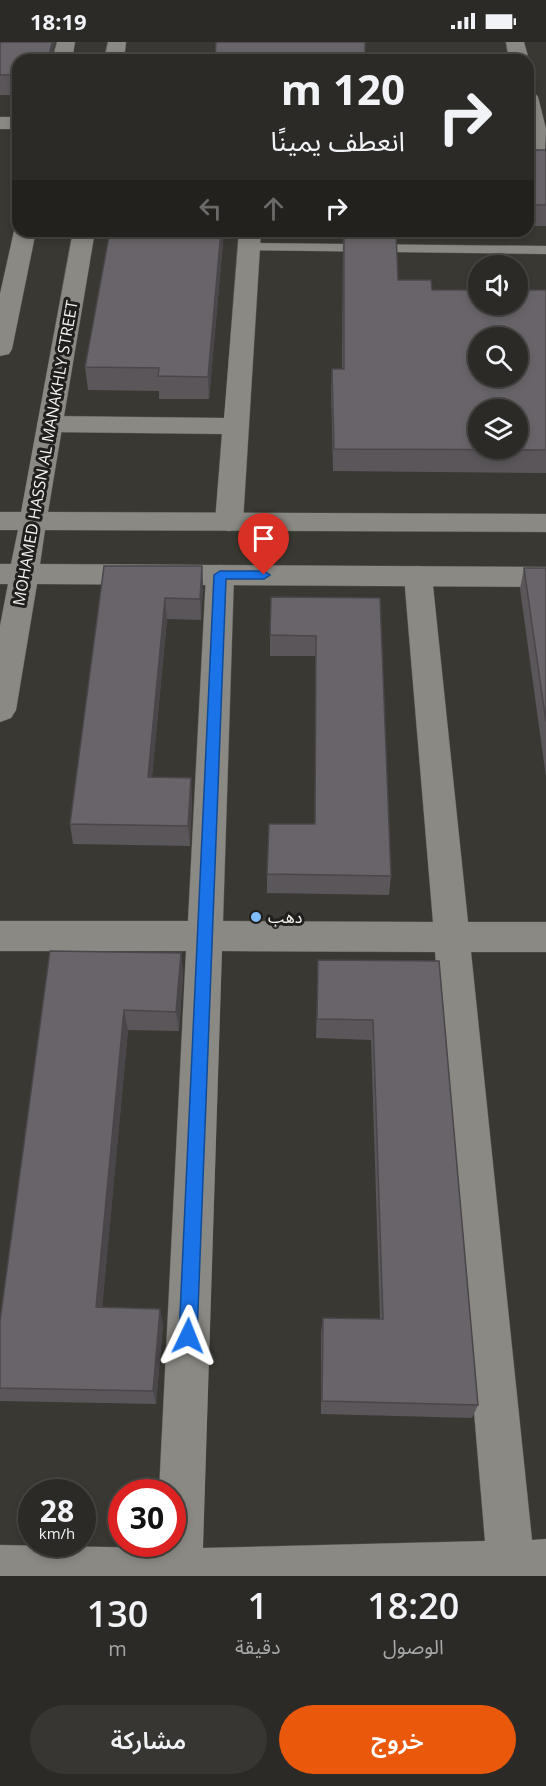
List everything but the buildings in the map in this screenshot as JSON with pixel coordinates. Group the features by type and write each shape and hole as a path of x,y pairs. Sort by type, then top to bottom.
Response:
{"street":[{"path":"534,132 539,162"},
{"path":"0,349 24,237"},
{"name":"MOHAMED HASSN AL MANAKHLY STREET","path":"0,710 12,574 33,521 83,237"},
{"path":"229,522 249,239"},
{"path":"50,424 236,426"},
{"path":"0,520 546,523"},
{"path":"12,574 546,577"},
{"path":"178,1574 203,936 220,575"},
{"path":"0,1569 178,1574 523,1568 453,937 418,576"},
{"path":"0,936 546,937"}],"lane":[{"path":"249,239 546,250"}],"place":[{"name":"دهب","path":"256,917"}],"route":[{"path":"188,1336 203,936 220,575 264,575"}]}
